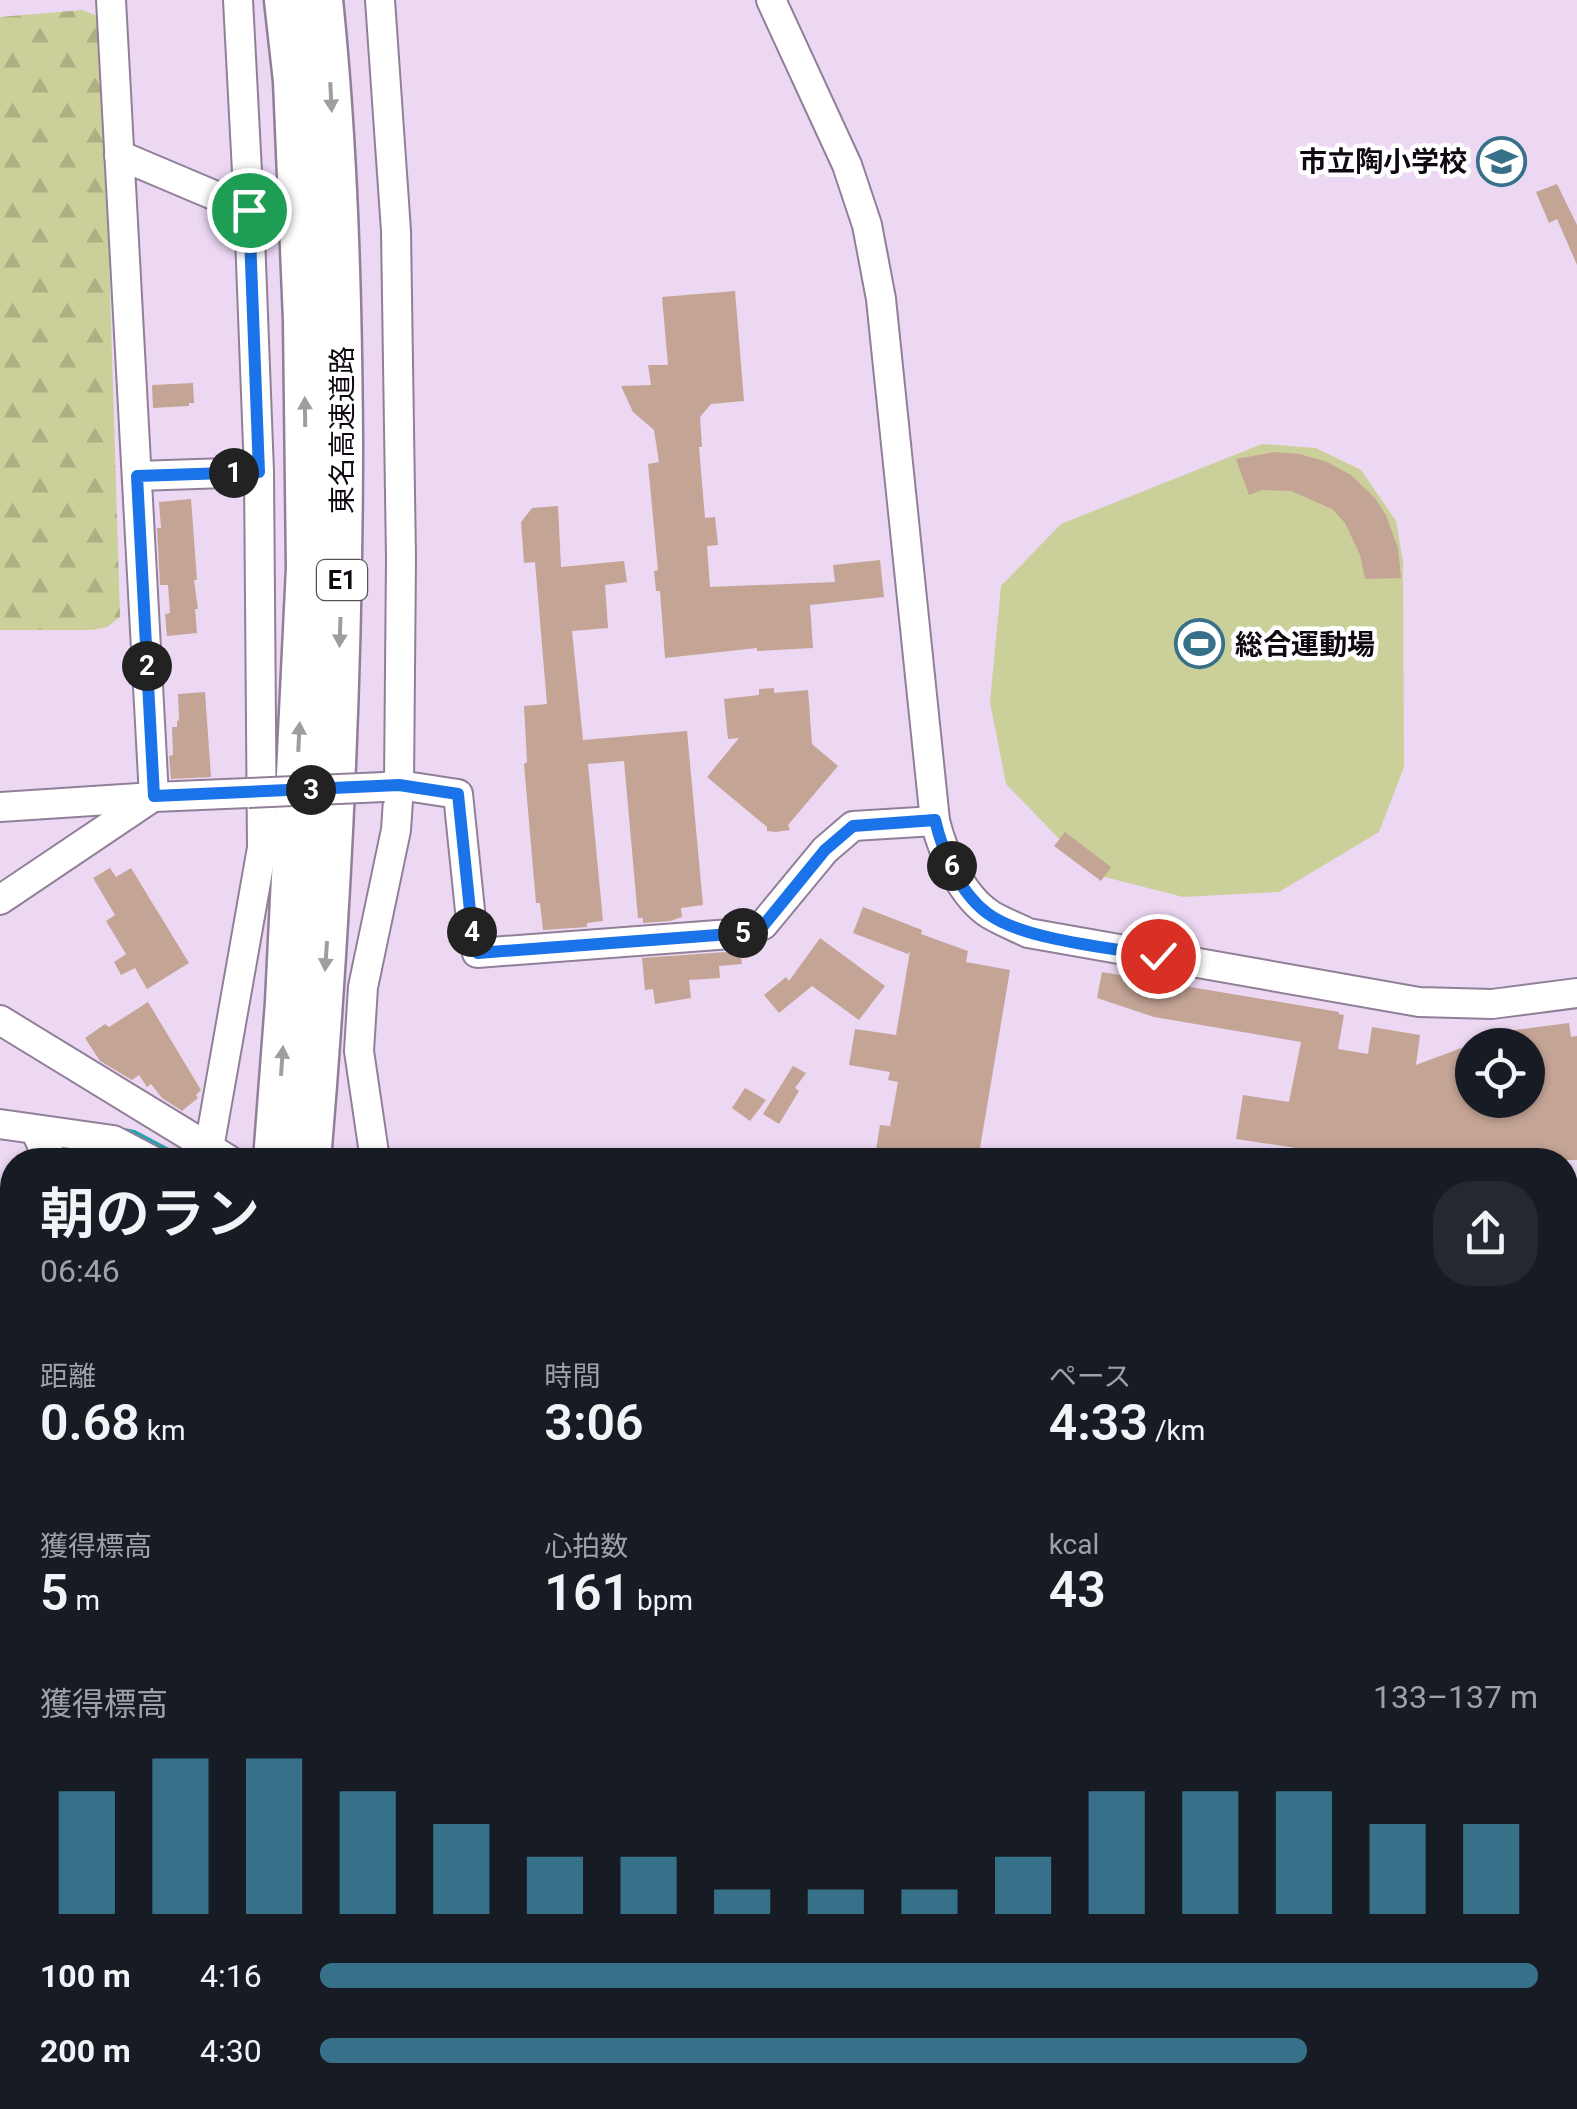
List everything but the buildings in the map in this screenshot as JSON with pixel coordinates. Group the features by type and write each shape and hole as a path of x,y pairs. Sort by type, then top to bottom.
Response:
{"highway":[{"name":"東名高速道路","path":"285,0 294,81 303,300 307,568 288,982 286,1148"},
{"name":"東名高速道路","path":"289,1148 323,1006 334,835 342,574 341,312 330,75 322,0"}],"street":[{"path":"110,0 154,796"},
{"path":"220,1148 262,848 259,472 238,0"},
{"path":"373,1148 360,1052 363,988 396,830 392,786 401,519 398,269 380,0"},
{"path":"771,0 847,164 867,225 881,299 935,820 941,844 962,885 988,914 1028,933 1419,1002 1492,1004 1577,994"},
{"path":"119,155 249,210"},
{"path":"137,476 259,472"},
{"path":"0,806 392,786 458,794 472,930 478,953 744,933 763,926 825,850 853,826 935,820"},
{"path":"0,900 154,796"},
{"path":"0,1020 209,1148"},
{"path":"0,1124 113,1140 128,1148"},
{"path":"35,1130 45,1148"}],"green space":[{"path":"82,10 95,15 102,28 120,617 107,627 91,630 0,630 0,17"},
{"name":"総合運動場","path":"1262,444 1316,448 1361,470 1396,521 1403,561 1404,767 1379,832 1279,892 1183,897 1093,874 1006,784 990,702 1001,586 1061,524"}],"waterway":[{"path":"119,1130 162,1148"}],"place":[{"name":"市立陶小学校","path":"1502,161"},
{"name":"総合運動場","path":"1200,644"}],"route":[{"path":"249,210 259,472 137,476 154,796 399,785 458,794 472,930 478,953 744,933 763,926 825,850 853,826 935,820 941,844 962,885 988,914 1028,933 1158,956"}]}
